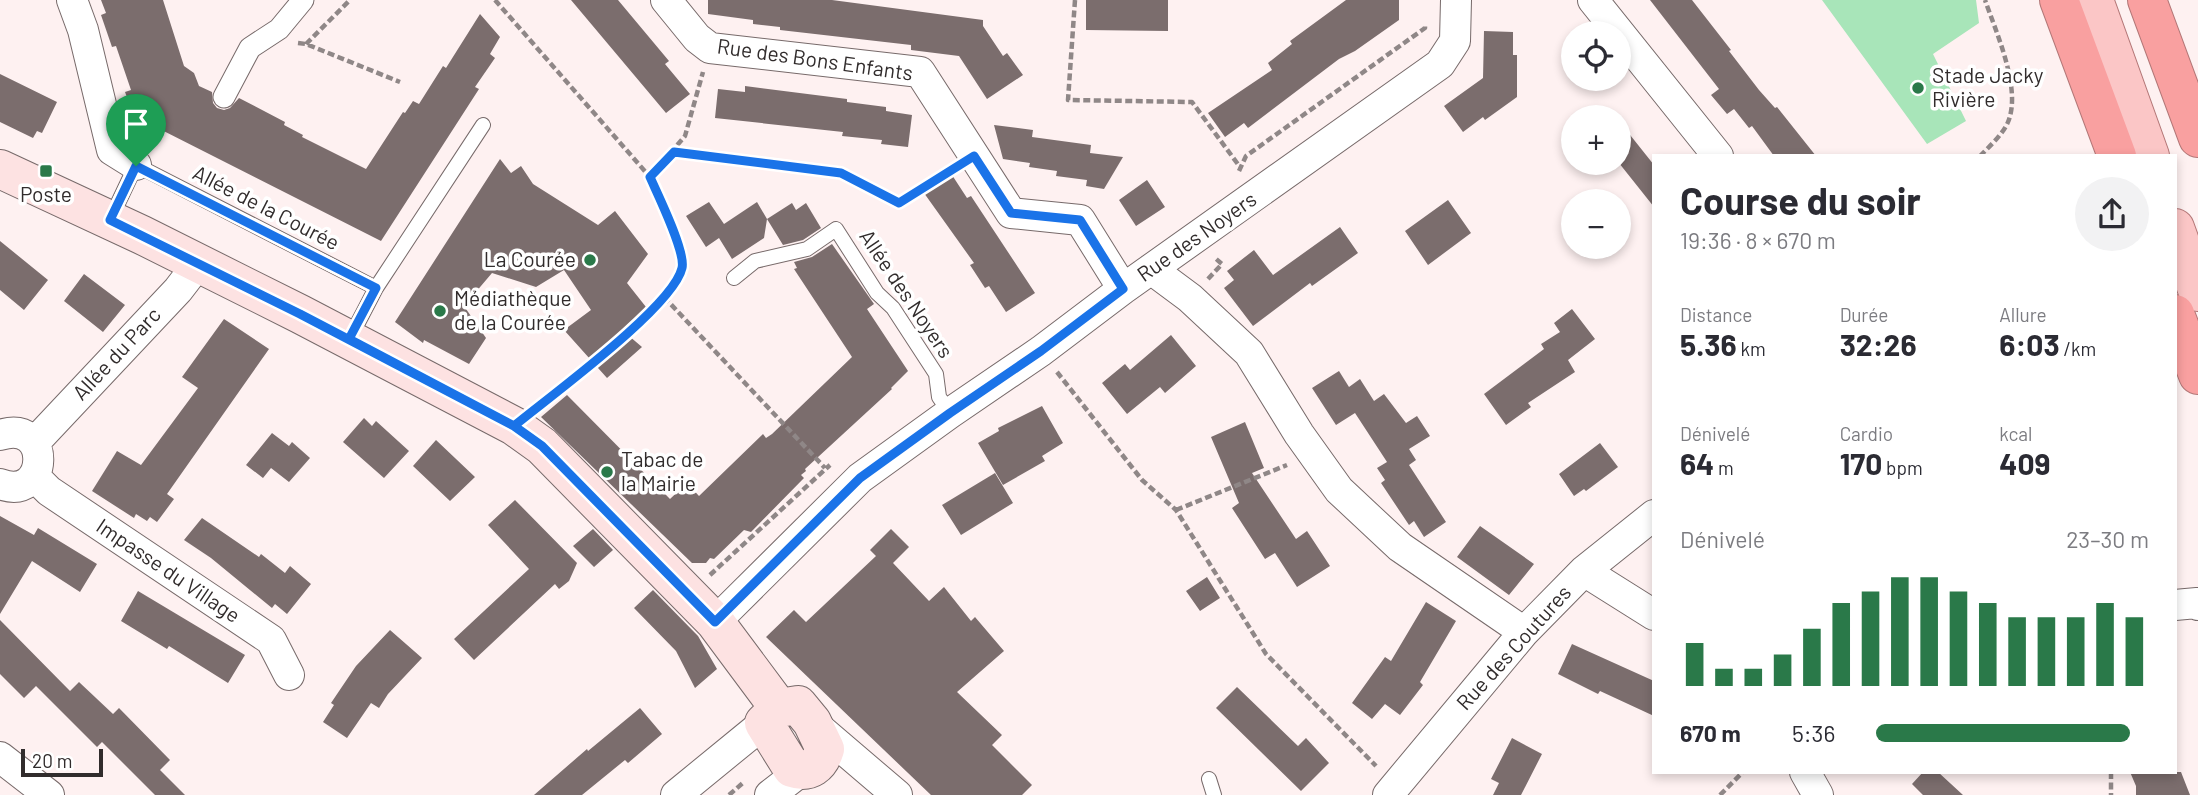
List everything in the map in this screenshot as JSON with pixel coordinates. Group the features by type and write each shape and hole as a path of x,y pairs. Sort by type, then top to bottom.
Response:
{"highway":[{"path":"2059,0 2116,154"},
{"path":"2147,0 2198,138"},
{"path":"2177,319 2198,375"}],"main road":[{"path":"2094,0 2149,154"},
{"path":"0,169 110,220 349,339 514,426 542,446 715,622 785,718 825,749 812,778"},
{"path":"2177,234 2198,292"}],"street":[{"path":"72,0 83,30 112,150 136,166"},
{"path":"224,97 250,48 279,30 303,0"},
{"name":"Rue des Bons Enfants","path":"666,0 697,38 710,48 920,72 1011,213 1080,220 1123,289"},
{"name":"Rue des Noyers","path":"715,622 860,478 1440,64 1455,41 1455,0"},
{"path":"1593,0 1716,154"},
{"name":"Allée du Parc","path":"34,443 178,290 198,264"},
{"path":"1151,269 1189,298 1249,353 1339,491 1400,547 1524,632"},
{"path":"0,435 19,433 34,443 40,460 10,485"},
{"name":"Impasse du Village","path":"10,485 49,491 271,640 289,676"},
{"name":"Rue des Coutures","path":"1391,790 1524,632 1584,571 1652,517"},
{"path":"1584,571 1652,614"},
{"path":"2177,605 2198,605"},
{"path":"676,795 785,718 897,795"},
{"path":"0,757 49,795"},
{"path":"1806,774 1818,795"},
{"path":"770,795 812,778"}],"lane":[{"path":"349,339 376,288 483,125"},
{"path":"110,220 136,166"},
{"name":"Allée de la Courée","path":"136,166 376,288"},
{"name":"Allée des Noyers","path":"734,278 755,261 807,249 836,229 936,374 939,397 950,413"},
{"path":"1209,779 1214,795"}],"path":[{"path":"306,44 350,0"},
{"path":"495,0 650,177 680,248 683,267 675,285 645,319 514,426"},
{"path":"1075,0 1068,100 1192,102 1240,167"},
{"path":"1982,154 2007,125 2013,107 2009,76 1985,0"},
{"path":"262,40 306,44 400,82"},
{"path":"650,177 685,136 710,48"},
{"path":"674,152 841,173 899,203 974,156"},
{"path":"664,297 825,468"},
{"path":"1050,363 1142,480 1176,510 1266,654 1391,790"},
{"path":"1176,510 1313,454"},
{"path":"1720,795 1741,774"},
{"path":"2111,774 2111,795"}],"green space":[{"name":"Stade Jacky Rivière","path":"1822,0 1976,0 1979,23 1933,54 1966,121 1927,144"}],"building":[{"path":"101,0 163,0 184,66 194,73 199,86 212,92 213,103 217,108 230,108 239,98 285,122 284,125 303,135 302,137 366,169 403,112 405,113 413,101 419,104 443,66 446,68 480,14 500,37 490,54 495,58 475,87 479,89 381,241 134,116 125,92 131,90 116,46 112,47 101,15 106,13"},
{"path":"571,0 618,0 669,61 665,64 690,94 666,113"},
{"path":"708,0 832,0 983,20 983,26 1003,56 1007,53 1023,75 987,99 959,56 911,50 911,45 780,30 780,27 753,24 753,20 708,14"},
{"path":"1086,0 1168,0 1168,31 1086,30"},
{"path":"1346,0 1399,0 1399,20 1339,59 1248,128 1244,123 1225,137 1208,113 1272,70 1268,63 1292,44 1290,41"},
{"path":"1650,0 1692,0 1759,90 1775,108 1777,107 1814,154 1773,154 1752,126 1749,128 1734,109 1727,114 1711,95 1719,89"},
{"path":"1484,31 1513,32 1513,55 1517,55 1517,97 1463,132 1444,106 1483,78"},
{"path":"0,74 57,102 42,133 37,131 33,138 0,122"},
{"path":"745,86 847,99 847,102 886,107 886,111 912,115 908,147 881,144 882,140 842,136 843,132 715,118 718,89 745,92"},
{"path":"994,125 1033,130 1032,137 1091,145 1090,153 1123,157 1104,189 1086,186 1087,180 1056,176 1057,171 1029,167 1030,163 1003,159"},
{"path":"1631,136 1652,162 1652,204 1629,175 1631,175"},
{"path":"500,159 511,173 521,166 533,184 598,225 615,211 648,254 627,283 646,307 622,330 642,347 607,378 564,330 591,310 564,270 536,287 492,273 464,306 486,338 469,364 424,340 423,343 395,322"},
{"path":"952,175 967,198 971,196 1035,293 1006,312 989,286 985,288 970,265 974,263 924,193"},
{"path":"1147,180 1165,207 1136,226 1119,200"},
{"path":"1448,200 1471,233 1428,265 1405,231"},
{"path":"709,202 724,224 757,202 767,219 764,238 732,259 719,238 706,247 686,216"},
{"path":"792,203 796,210 806,203 821,228 803,240 783,245 767,219"},
{"path":"1340,227 1358,253 1312,286 1310,283 1253,326 1224,288 1234,280 1227,271 1254,250 1273,275"},
{"path":"0,241 48,280 24,310 0,290"},
{"path":"832,244 874,304 867,309 908,371 805,469 801,475 804,478 751,532 744,530 714,559 710,558 706,563 692,563 541,417 567,395 670,499 687,483 699,496 763,434 766,438 772,434 852,357 794,269 797,268 794,262 812,257"},
{"path":"84,274 125,305 103,332 64,301"},
{"path":"1572,309 1595,339 1568,360 1575,372 1528,403 1531,407 1506,425 1484,394 1544,349 1541,344 1560,332 1554,323"},
{"path":"224,319 269,349 167,494 174,499 157,522 150,517 147,521 136,514 134,518 92,491 117,451 141,465 198,388 182,377"},
{"path":"1171,335 1196,366 1165,393 1160,387 1127,414 1102,383 1125,364 1130,370"},
{"path":"1339,371 1349,387 1360,379 1374,401 1384,394 1406,423 1417,416 1430,436 1409,449 1416,460 1409,465 1446,522 1424,537 1414,521 1409,525 1381,483 1385,480 1377,468 1387,462 1355,413 1336,425 1312,388"},
{"path":"1042,406 1063,443 1042,456 1045,461 1003,485 978,443 999,431 998,428"},
{"path":"364,418 372,426 376,421 409,451 384,478 343,442"},
{"path":"1245,422 1264,468 1252,473 1296,539 1307,531 1330,566 1297,587 1275,553 1265,559 1232,508 1239,503 1211,437"},
{"path":"272,433 289,446 292,442 310,458 289,482 271,468 263,478 246,465"},
{"path":"436,440 475,477 450,501 413,466"},
{"path":"1600,443 1618,467 1586,491 1584,489 1574,496 1559,474"},
{"path":"995,473 1013,503 961,535 942,505"},
{"path":"515,500 577,563 569,581 559,589 555,584 474,660 454,639 529,569 488,525"},
{"path":"0,516 34,535 38,528 97,564 80,592 32,561 0,614"},
{"path":"202,518 259,557 261,554 285,573 290,566 311,584 287,614 275,604 272,608 211,558 184,540"},
{"path":"1480,526 1534,564 1509,595 1457,557"},
{"path":"593,529 613,550 594,567 573,546"},
{"path":"891,529 909,547 893,563 929,601 944,587 971,621 975,617 1004,651 957,692 1002,735 992,745 1032,785 1022,795 931,795 766,637 794,610 806,622 876,556 870,550"},
{"path":"1207,577 1220,598 1200,611 1186,591"},
{"path":"653,590 698,636 717,669 695,688 676,651 634,608"},
{"path":"138,591 245,655 228,683 169,646 167,649 121,621"},
{"path":"1426,602 1456,621 1420,682 1423,685 1400,715 1385,704 1372,719 1352,703 1385,657 1391,661"},
{"path":"0,620 70,691 79,682 113,714 119,708 170,760 160,770 185,795 155,795 102,742 97,747 36,686 24,698 0,674"},
{"path":"390,630 422,658 388,694 379,708 371,703 347,738 323,722 334,705 331,703 356,666"},
{"path":"1572,644 1652,680 1652,715 1600,691 1598,694 1558,674"},
{"path":"1237,687 1298,746 1306,738 1329,763 1301,791 1216,708"},
{"path":"640,708 662,734 628,763 625,760 582,795 534,795 587,749 588,751"},
{"path":"1512,738 1542,754 1521,795 1493,795 1499,783 1491,779"},
{"path":"2181,772 2190,795 2136,795 2136,786 2131,774"},
{"path":"1921,774 1940,774 1963,795 1923,795 1912,784"}],"place":[{"name":"Stade Jacky Rivière","path":"1918,88"},
{"name":"Poste","path":"46,171"},
{"name":"La Courée","path":"590,260"},
{"name":"Médiathèque de la Courée","path":"440,311"},
{"name":"Tabac de la Mairie","path":"607,472"}],"route":[{"path":"136,166 110,220 300,314 514,426 542,446 715,622 860,478 1076,326 1123,289 1080,220 1011,213 974,156 899,203 841,173 674,152 650,177 680,248 683,267 675,285 645,319 514,426 349,339 376,288 136,166"}]}
